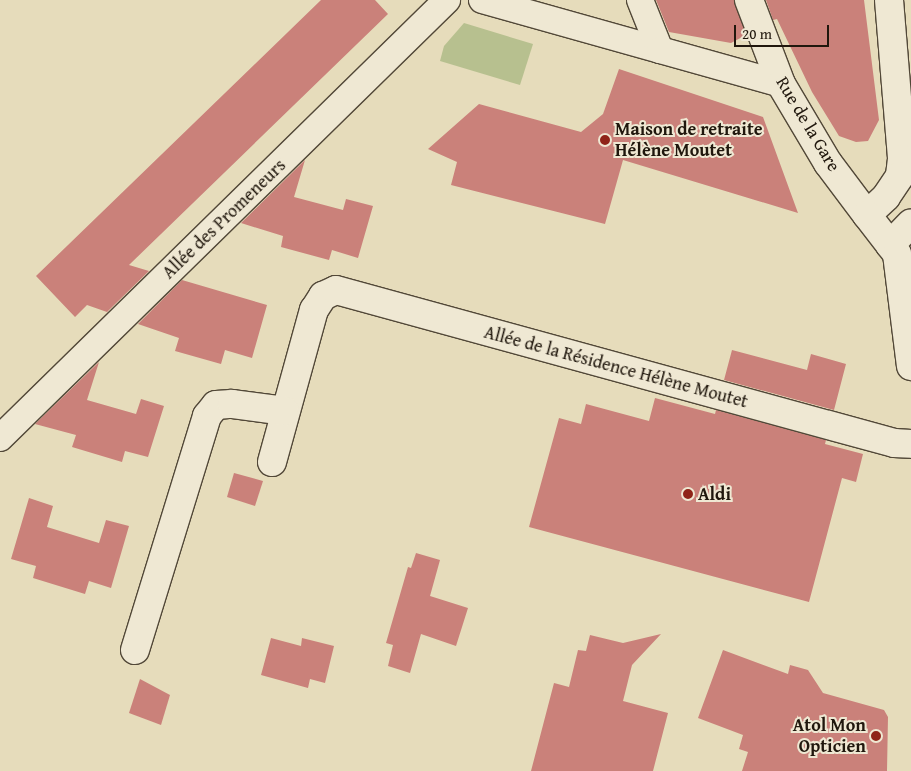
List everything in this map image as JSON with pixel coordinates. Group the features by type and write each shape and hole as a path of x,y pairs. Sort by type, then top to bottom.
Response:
{"street":[{"name":"Allée des Promeneurs","path":"0,438 448,0"},
{"path":"482,0 781,84"},
{"path":"640,0 660,50"},
{"name":"Rue de la Gare","path":"749,0 781,84 828,163 897,254 911,366"},
{"path":"867,215 886,197 900,176 902,159 889,0"},
{"path":"890,245 911,223"},
{"name":"Allée de la Résidence Hélène Moutet","path":"285,411 314,310 323,296 336,290 894,443 911,444"},
{"path":"135,650 207,416 216,405 232,404 285,411 272,462"}],"green space":[{"path":"464,23 533,44 520,85 440,61 444,46"}],"building":[{"path":"321,0 375,0 388,14 129,265 149,271 107,312 87,305 75,317 36,276"},
{"path":"656,0 734,0 746,35 731,43 669,32"},
{"path":"766,0 864,0 879,120 868,141 856,142 839,136 812,92 777,19 773,20"},
{"name":"Maison de retraite Hélène Moutet","path":"619,69 763,117 798,213 623,160 605,224 451,185 457,162 428,149 479,104 581,132 603,114"},
{"path":"305,160 294,197 343,210 346,199 373,206 358,258 332,250 329,260 281,247 283,236 241,223"},
{"path":"182,280 267,305 252,358 225,350 221,364 175,351 179,338 138,324"},
{"path":"732,350 807,370 811,354 846,364 834,410 724,380"},
{"path":"99,362 87,400 136,414 141,399 164,406 148,457 125,451 122,462 72,447 76,435 35,424"},
{"name":"Aldi","path":"655,398 715,414 716,410 826,440 825,444 863,454 856,482 842,478 809,602 529,527 559,418 581,424 586,404 649,421"},
{"path":"234,473 263,481 255,506 227,497"},
{"path":"29,498 53,506 47,527 99,543 106,520 129,526 111,588 89,581 85,594 33,578 36,566 11,559"},
{"path":"416,553 440,560 430,596 468,608 456,646 421,634 410,673 388,666 393,645 386,643 408,567 411,568"},
{"path":"661,634 632,665 623,701 668,713 653,771 531,771 554,683 569,687 578,650 586,651 590,635 623,643"},
{"path":"271,638 301,646 302,638 334,646 325,683 310,679 308,688 261,675"},
{"path":"723,650 788,674 790,665 808,670 823,693 884,710 888,717 887,771 742,771 748,752 739,749 743,735 698,718"},
{"path":"140,679 170,695 161,725 129,713"}],"place":[{"name":"Maison de retraite Hélène Moutet","path":"605,140"},
{"name":"Aldi","path":"688,494"},
{"name":"Atol Mon Opticien","path":"876,736"}]}
